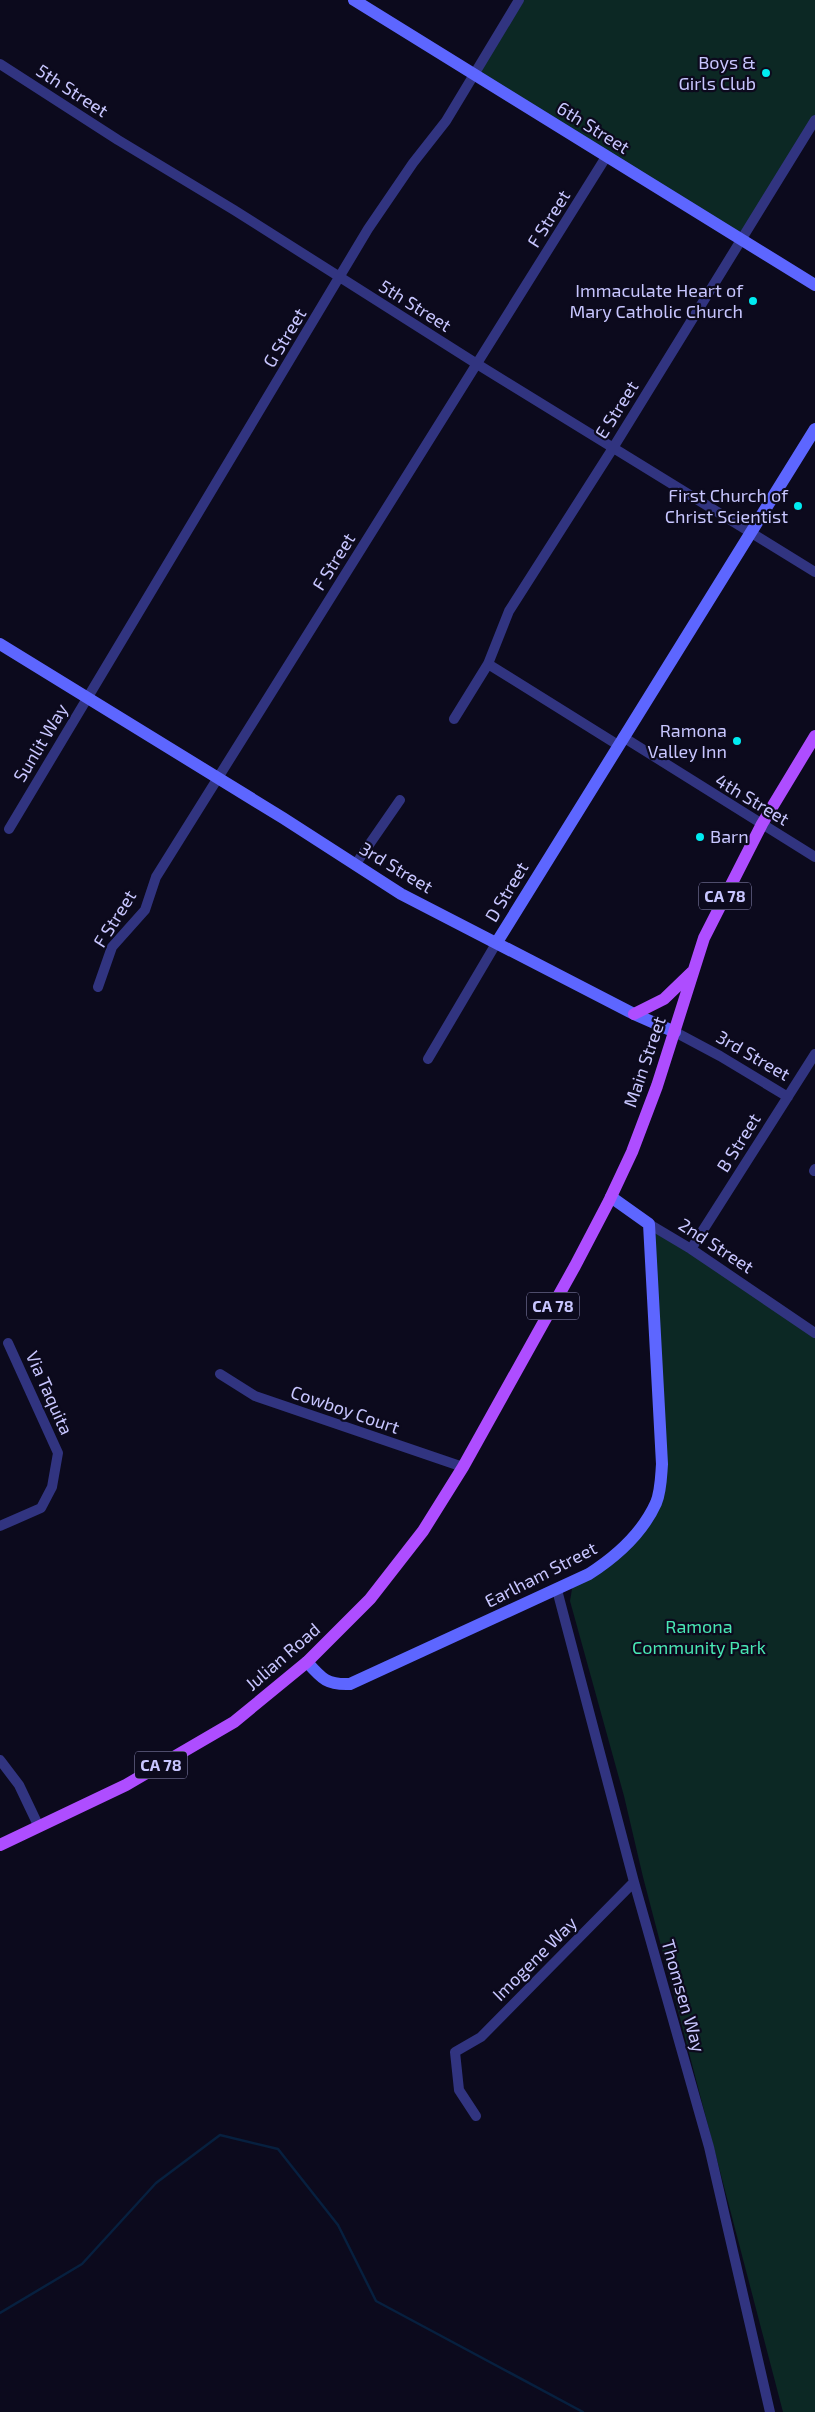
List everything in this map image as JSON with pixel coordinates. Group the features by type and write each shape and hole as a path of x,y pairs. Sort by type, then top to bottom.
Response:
{"main road":[{"name":"Main Street","path":"502,1398 611,1197 651,1102 704,938 762,824 815,736"},
{"path":"634,1014 664,999 694,970"},
{"name":"Julian Road","path":"0,1845 126,1785 215,1734 308,1662 370,1599 423,1531 463,1467 502,1398"}],"street":[{"name":"6th Street","path":"354,0 815,286"},
{"name":"G Street","path":"86,699 368,229 413,163 446,121 519,0"},
{"name":"5th Street","path":"0,64 118,140 234,210 477,364 815,572"},
{"name":"E Street","path":"454,719 488,664 508,611 613,448 815,120"},
{"name":"F Street","path":"98,987 112,947 144,910 156,877 606,157"},
{"name":"D Street","path":"428,1059 620,741 815,429"},
{"name":"3rd Street","path":"0,644 402,894 634,1014 675,1032 788,1096"},
{"name":"4th Street","path":"488,664 815,857"},
{"name":"Sunlit Way","path":"9,829 86,699"},
{"path":"356,865 400,800"},
{"name":"B Street","path":"691,1249 815,1054"},
{"name":"2nd Street","path":"611,1197 649,1224 691,1249 801,1326 815,1333"},
{"name":"Earlham Street","path":"308,1662 322,1679 338,1684 350,1684 589,1574 615,1557 638,1532 656,1503 660,1490 662,1464 649,1224"},
{"name":"Via Taquita","path":"0,1526 41,1508 52,1487 58,1453 8,1343"},
{"name":"Cowboy Court","path":"220,1374 256,1396 463,1467"},
{"name":"Thomsen Way","path":"557,1590 634,1882 709,2147 770,2412"},
{"path":"0,1760 19,1785 39,1828"},
{"name":"Imogene Way","path":"476,2116 459,2090 455,2052 481,2037 634,1882"}],"green space":[{"path":"518,0 815,0 815,120 741,240 473,74"},
{"name":"Ramona Community Park","path":"644,1220 815,1334 815,2412 783,2412 643,1877 624,1796 570,1601 573,1583 610,1561 658,1496"}],"waterway":[{"path":"0,2313 82,2264 156,2183 220,2135 278,2149 338,2225 376,2301 583,2412"}],"place":[{"name":"Boys & Girls Club","path":"766,73"},
{"name":"Immaculate Heart of Mary Catholic Church","path":"753,301"},
{"name":"First Church of Christ Scientist","path":"798,506"},
{"name":"Ramona Valley Inn","path":"737,741"},
{"name":"Barn","path":"700,837"}]}
